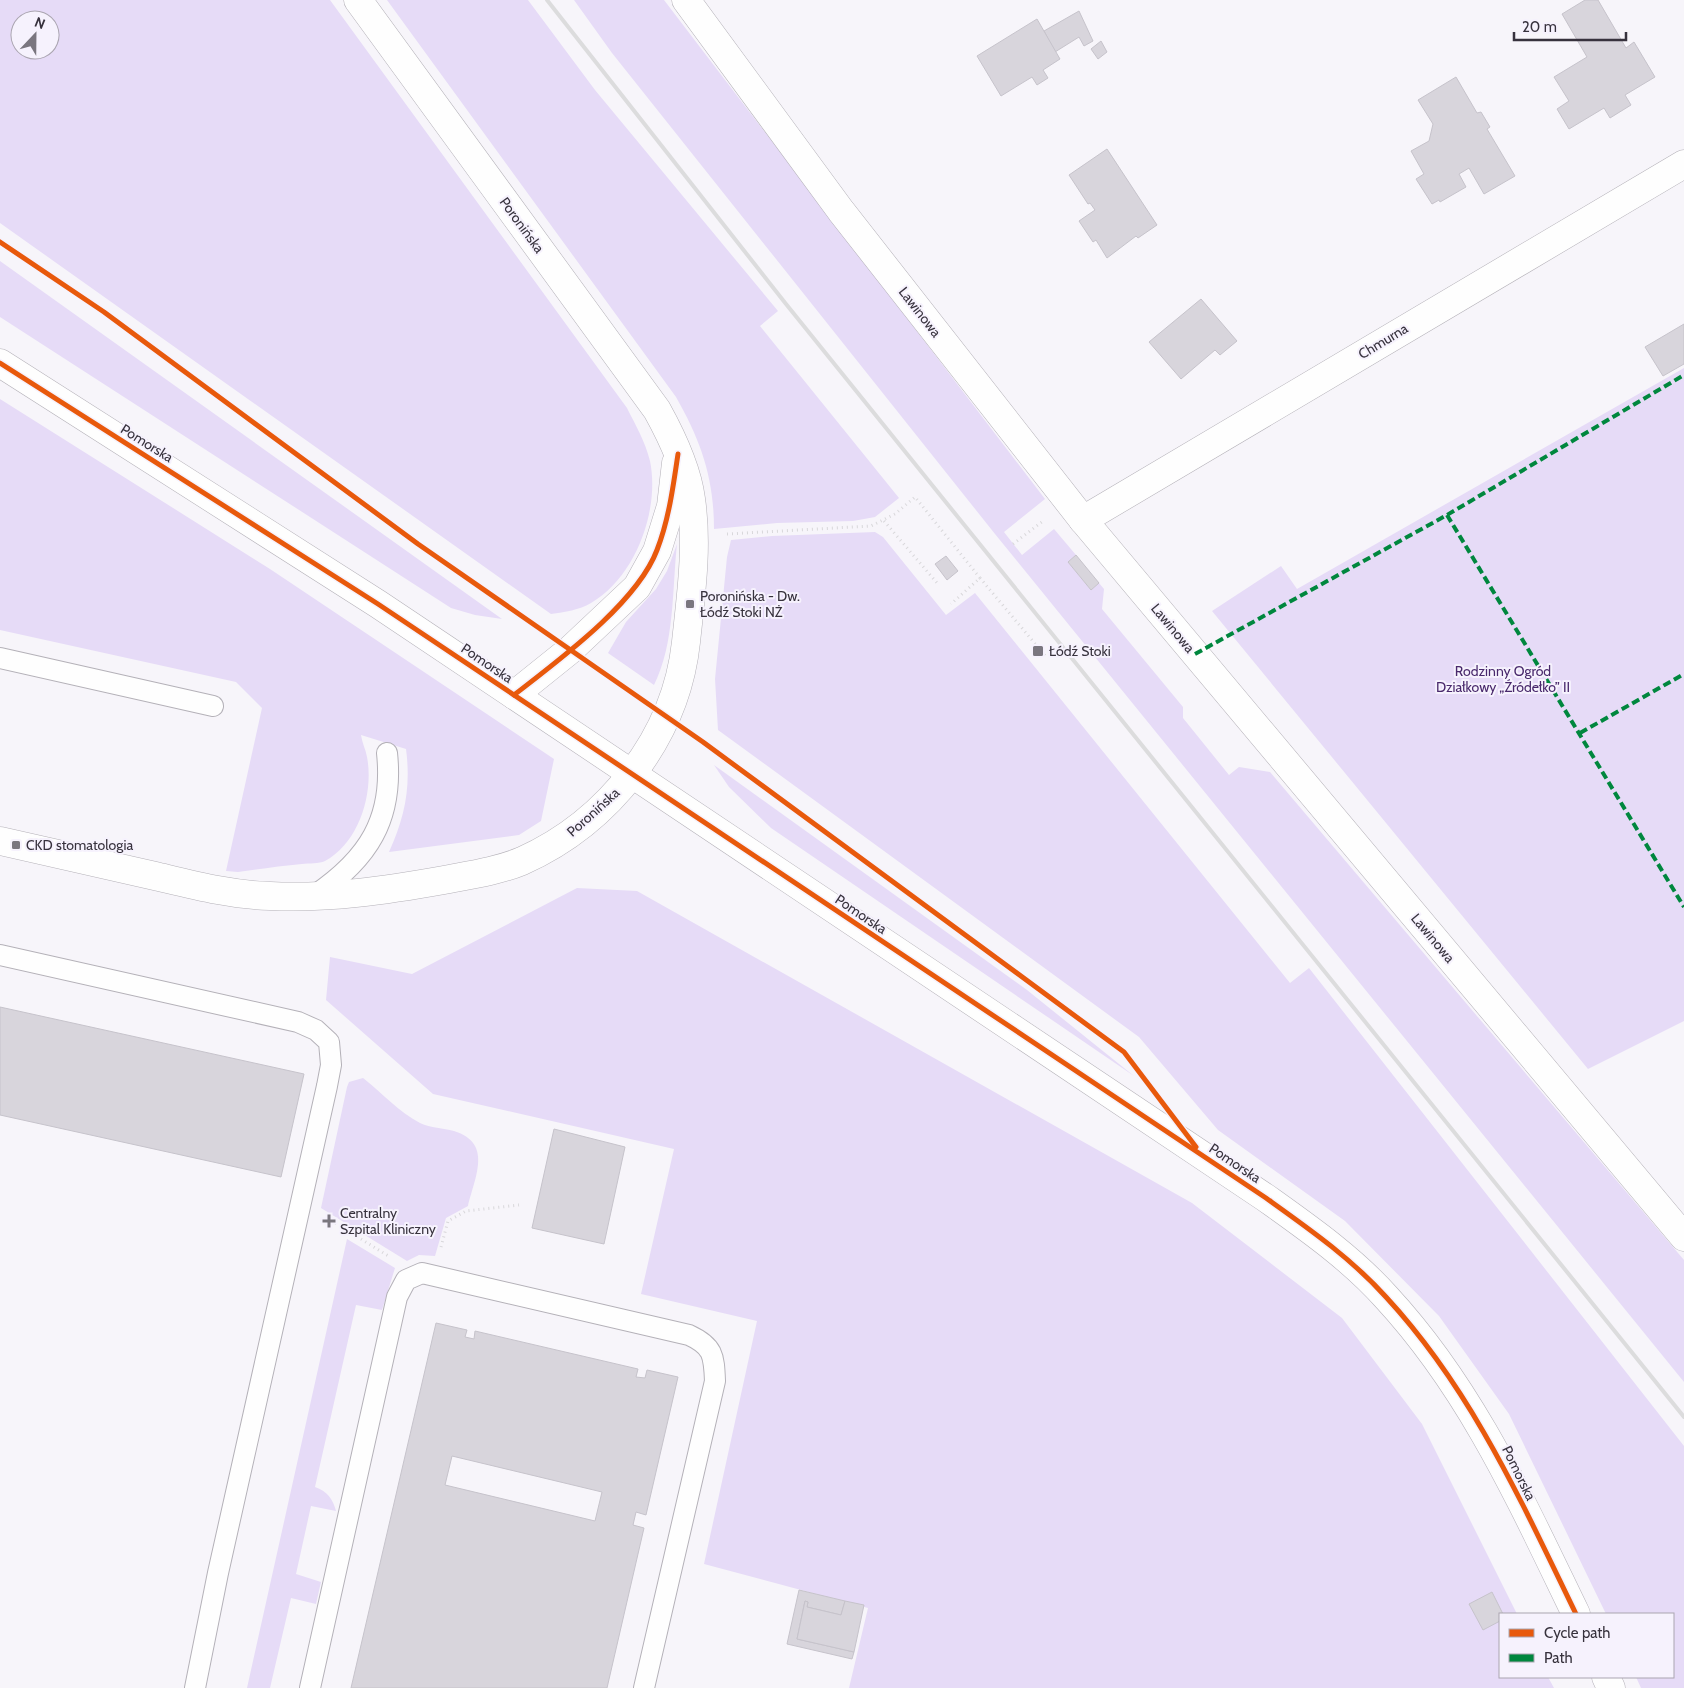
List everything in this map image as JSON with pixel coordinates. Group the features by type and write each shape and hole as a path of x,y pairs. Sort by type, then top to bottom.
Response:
{"street":[{"name":"Poronińska","path":"0,841 227,892 271,896 315,895 402,888 477,874 520,862 557,843 594,814 632,775 651,748 668,716 683,672 694,537 691,497 678,454 657,410 358,0"},
{"name":"Lawinowa","path":"686,0 841,211 1083,520 1684,1237"},
{"name":"Chmurna","path":"1083,520 1684,164"},
{"name":"Pomorska","path":"0,363 378,604 1266,1198 1353,1264 1386,1296 1416,1331 1466,1400 1493,1446 1576,1613"},
{"path":"514,695 570,650 637,587 657,551 670,506 678,454"}],"lane":[{"path":"0,658 213,706"},
{"path":"315,895 338,880 356,862 378,829 390,778 388,753"},
{"path":"0,955 298,1022 316,1030 328,1042 331,1066 218,1574 195,1688"},
{"path":"310,1688 397,1297 406,1280 422,1273 435,1274 689,1335 706,1343 714,1360 714,1381 644,1688"}],"path":[{"path":"694,537 766,531 871,526 884,521 915,497 1047,658"},
{"path":"884,521 938,584"},
{"path":"951,604 980,578"},
{"path":"301,1202 405,1266 413,1277"},
{"path":"435,1274 448,1221 466,1211 518,1205"}],"green space":[{"path":"0,0 330,0 627,408 646,447 652,480 651,500 648,520 632,559 621,577 591,603 577,609 551,614 0,223"},
{"path":"387,0 528,0 595,90 778,311 760,326 899,498 875,517 853,521 777,523 714,529 709,476 699,445 676,397"},
{"path":"574,0 664,0 1045,499 1004,532 1022,555 1054,529 1076,555 1068,562 1091,590 1099,583 1104,589 1102,609 1183,707 1183,718 1229,775 1239,767 1270,772 1684,1260 1684,1382 995,534 612,53"},
{"path":"0,261 502,619 475,615 451,608 0,317"},
{"name":"Rodzinny Ogród Działkowy „Źródełko” II","path":"1684,368 1684,1021 1588,1069 1212,611 1281,566 1297,589"},
{"path":"0,399 270,569 554,759 541,821 519,835 389,852 403,814 405,802 408,776 406,749 361,735 369,771 366,801 355,830 337,853 320,863 238,872 226,871 262,708 236,682 0,630"},
{"path":"875,532 883,537 946,615 975,593 1290,983 1309,968 1684,1446 1684,1688 1641,1688 1636,1678 1674,1678 1674,1613 1606,1613 1509,1414 1439,1316 1345,1221 1218,1130 1139,1037 718,730 715,679 727,557 731,540 772,536"},
{"path":"677,544 672,616 666,652 654,685 608,653 626,622 656,589 667,571"},
{"path":"714,765 1027,990 1134,1076 771,828 729,787"},
{"path":"577,888 637,891 1192,1203 1342,1318 1422,1424 1516,1613 1499,1613 1499,1678 1549,1678 1554,1688 849,1688 868,1608 704,1564 757,1321 641,1294 674,1149 433,1094 326,1000 330,957 412,974"},
{"path":"363,1078 412,1119 428,1126 454,1131 466,1136 474,1144 477,1152 477,1173 468,1206 446,1218 435,1256 419,1255 407,1261 321,1208 347,1087 349,1082"},
{"path":"347,1239 395,1268 382,1310 356,1305 315,1487 329,1496 336,1511 311,1506 296,1574 321,1582 316,1604 291,1598 270,1688 247,1688"}],"building":[{"path":"1585,0 1598,0 1626,48 1634,42 1655,77 1625,95 1631,105 1610,118 1604,108 1569,129 1557,109 1569,101 1554,77 1587,57 1562,14"},
{"path":"1079,11 1093,41 1084,46 1079,37 1055,52 1044,31"},
{"path":"1037,19 1060,59 1043,70 1048,78 1037,85 1032,77 1001,96 977,56"},
{"path":"1101,41 1107,52 1098,59 1091,49"},
{"path":"1456,77 1477,113 1481,112 1490,127 1487,129 1515,176 1484,194 1469,168 1459,174 1466,187 1440,202 1439,200 1432,204 1416,179 1424,174 1411,151 1429,141 1433,124 1418,100"},
{"path":"1107,149 1157,225 1138,238 1136,236 1107,258 1096,240 1093,242 1079,221 1095,210 1090,203 1088,204 1069,175"},
{"path":"1201,299 1237,341 1220,355 1215,350 1181,379 1149,342"},
{"path":"1684,324 1684,364 1663,376 1645,347"},
{"path":"1076,555 1099,583 1091,590 1068,562"},
{"path":"946,556 958,571 947,580 935,564"},
{"path":"0,1007 304,1074 281,1177 0,1115"},
{"path":"554,1129 625,1147 604,1244 532,1228"},
{"path":"436,1323 467,1330 465,1337 474,1339 475,1331 638,1369 636,1377 645,1378 647,1370 678,1377 646,1515 636,1512 633,1525 644,1528 607,1688 351,1688","holes":["452,1456 602,1492 595,1521 445,1485"]},
{"path":"799,1590 845,1601 841,1615 807,1607 808,1602 805,1601 797,1639 854,1652 852,1659 787,1644"},
{"path":"1492,1592 1502,1613 1499,1613 1499,1622 1483,1630 1469,1604"},
{"path":"805,1601 808,1602 807,1607 841,1615 845,1601 864,1605 854,1652 797,1639"}],"railway":[{"path":"547,0 786,304 1684,1417"}],"marked path":[{"path":"1195,654 1447,515 1684,375"},
{"path":"1447,515 1684,907"},
{"path":"1580,733 1684,674"}],"cycle path":[{"path":"0,242 104,312 418,544 703,742 1124,1052 1196,1147"},
{"path":"0,363 378,604 1266,1198 1329,1244 1386,1297 1417,1333 1444,1370 1493,1448 1576,1613"},
{"path":"514,695 595,629 633,590 647,570 657,550 665,527 678,454"}],"place":[{"name":"Poronińska - Dw. Łódź Stoki NŻ","path":"690,604"},
{"name":"Łódź Stoki","path":"1038,651"},
{"name":"CKD stomatologia","path":"16,845"},
{"name":"Centralny Szpital Kliniczny","path":"329,1221"}]}
